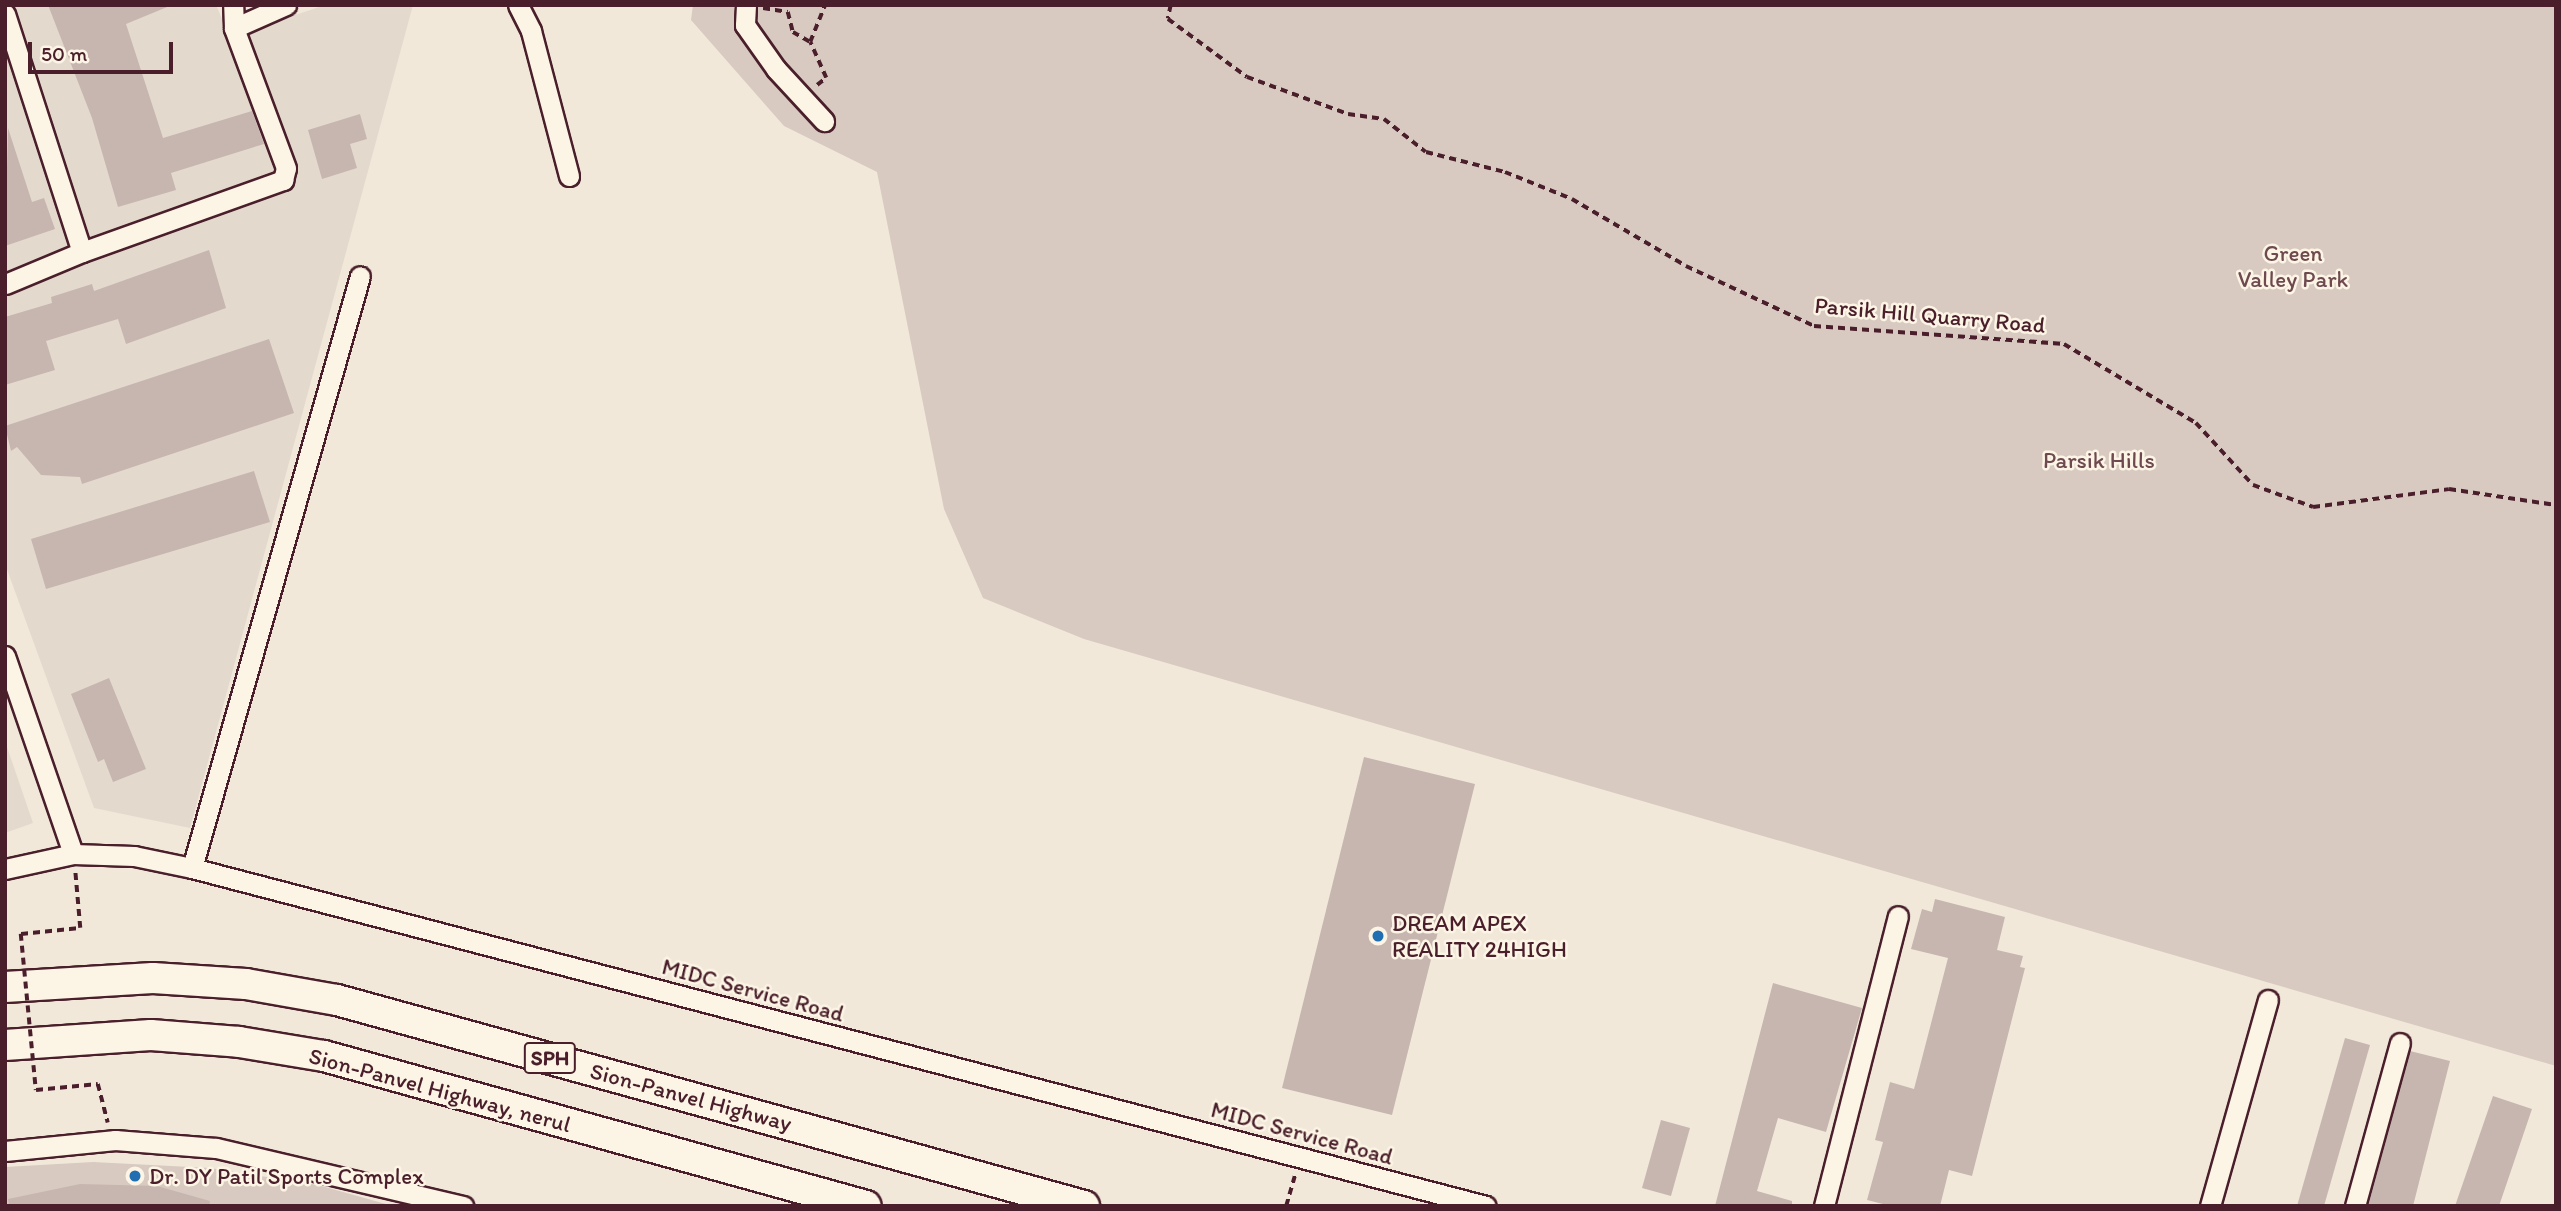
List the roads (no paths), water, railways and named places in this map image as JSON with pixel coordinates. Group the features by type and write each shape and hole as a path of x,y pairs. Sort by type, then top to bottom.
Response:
{"highway":[{"name":"Sion-Panvel Highway","path":"5,987 153,978 246,984 337,1000 1084,1206"},
{"name":"Sion-Panvel Highway, nerul","path":"5,1045 151,1035 324,1056 866,1206"}],"street":[{"path":"5,284 283,180 286,168 234,28 233,5"},
{"path":"234,28 286,5"},
{"path":"518,5 531,31 569,176"},
{"path":"748,5 745,25 776,69 824,121"},
{"path":"5,14 82,253"},
{"path":"192,868 360,276"},
{"path":"5,656 73,854"},
{"name":"MIDC Service Road","path":"5,869 73,854 134,856 192,868 1486,1206"},
{"path":"1824,1206 1898,916"},
{"path":"2210,1206 2268,1000"},
{"path":"2355,1206 2400,1043"},
{"path":"5,1151 115,1140 216,1148 463,1206"}],"place":[{"name":"DREAM APEX REALITY 24HIGH","path":"1378,936"},
{"name":"Dr. DY Patil Sports Complex","path":"135,1176"}],"park label":[{"name":"Green Valley Park","path":"2293,266"},
{"name":"Parsik Hills","path":"2099,460"}]}
